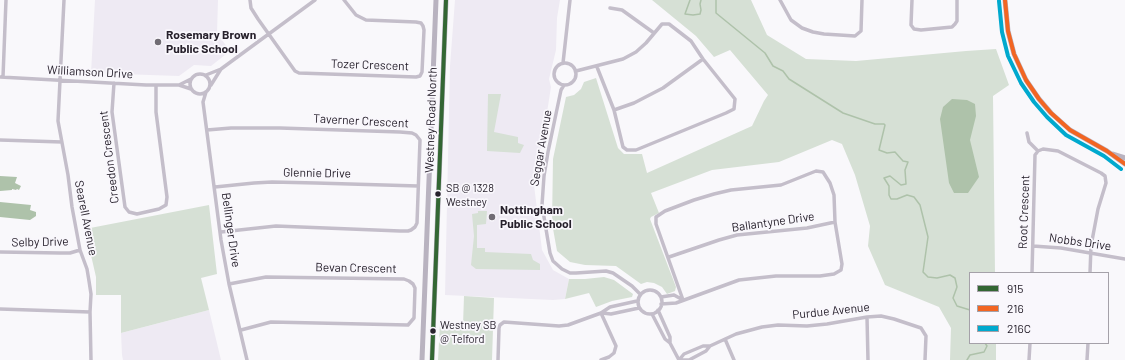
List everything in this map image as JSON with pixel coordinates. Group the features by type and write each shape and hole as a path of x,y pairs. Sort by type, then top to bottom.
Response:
{"main road":[{"name":"Westney Road North","path":"422,360 436,0"},
{"name":"Westney Road North","path":"432,360 446,0"},
{"path":"1005,0 1008,31 1014,54 1026,80 1035,94 1051,113 1070,130 1107,151 1125,164"},
{"path":"1107,151 1125,158"}],"street":[{"path":"2,77 6,0"},
{"name":"Searell Avenue","path":"64,0 58,121 80,250 87,269 91,294 91,360"},
{"path":"250,0 251,8 270,34"},
{"path":"221,69 206,92 202,94 196,93 192,89 190,84 191,79 194,76 198,74 206,75 221,69 315,0"},
{"name":"Tozer Crescent","path":"270,34 295,71 420,76 422,72 423,26 416,22 366,20 356,16 344,0"},
{"path":"563,63 570,0"},
{"path":"780,0 791,20 808,30 824,34 854,36 861,31 862,0"},
{"path":"912,0 911,25 914,29 921,30 952,27 957,21 957,0"},
{"path":"610,8 622,10 654,33"},
{"path":"576,71 597,67 623,59 636,52 662,24 669,24 691,41 735,100 734,109 636,150 627,150 623,147 614,110 597,67"},
{"path":"614,110 634,103 663,88 704,59"},
{"path":"563,63 570,64 576,71 576,78 569,85 564,85 558,82 554,75 557,67 563,63"},
{"path":"206,75 210,80 211,85"},
{"name":"Williamson Drive","path":"2,77 179,85 192,89"},
{"name":"Williamson Drive","path":"179,85 191,79"},
{"name":"Creedon Crescent","path":"114,83 112,112 125,207 129,212 137,214 160,209 166,205 167,197 156,112 156,85"},
{"name":"Seggar Avenue","path":"564,85 561,90 544,176 542,205 550,253 553,260 562,269 576,273 606,271 613,273 632,286 640,294"},
{"name":"Bellinger Drive","path":"206,92 203,102 224,262 247,360"},
{"name":"Bellinger Drive","path":"196,93 203,102"},
{"name":"Taverner Crescent","path":"207,130 231,128 280,128 412,133 420,140 416,223 415,227 408,231 276,226 221,232"},
{"path":"1027,133 1029,142 1038,151 1043,149 1058,151 1105,176 1106,183 1098,209 1091,253 1090,272"},
{"path":"0,140 62,142"},
{"name":"Root Crescent","path":"1032,272 1035,155 1038,151"},
{"path":"661,304 676,304 739,280 776,276 820,276 834,274 842,270 835,222 834,195 830,183 823,172 816,170 781,185 731,190 714,194 665,211 656,217 656,224 684,300"},
{"name":"Glennie Drive","path":"215,188 272,182 316,182 418,186"},
{"name":"Ballantyne Drive","path":"668,258 737,235 807,228 835,222"},
{"name":"Nobbs Drive","path":"1033,246 1061,248 1125,259"},
{"name":"Selby Drive","path":"0,252 70,253 80,250"},
{"name":"Bevan Crescent","path":"229,284 266,277 404,279 413,284 415,288 414,318 408,325 271,322 240,330"},
{"path":"647,290 655,291 661,297 661,304 658,310 652,314 645,313 639,308 637,301 640,294 647,290"},
{"path":"661,297 674,295 684,300"},
{"path":"498,360 499,328 504,322 559,326 568,325 600,313 610,307 637,301"},
{"path":"600,313 611,314 639,308"},
{"path":"0,309 90,312"},
{"path":"658,310 670,337 670,343"},
{"path":"600,313 616,346 614,353 601,360"},
{"path":"652,314 665,339 670,343 679,360"},
{"name":"Purdue Avenue","path":"679,360 684,354 703,346 710,346 736,334 762,327 778,325 814,325 881,316 921,328 926,336 925,360"},
{"path":"867,317 868,360"},
{"path":"725,340 734,360"},
{"path":"1029,360 1030,344"},
{"path":"1087,360 1088,344"},
{"name":"Purdue Avenue","path":"679,360 689,360 706,351 710,346"}],"shaded area":[{"name":"Rosemary Brown Public School","path":"95,0 218,0 217,33 230,51 211,66 194,65 179,76 91,73"},
{"path":"455,0 560,0 557,18 556,50 549,79 551,87 534,185 542,250 553,270 569,279 565,299 553,300 445,295 450,66"},
{"path":"652,0 751,0 767,35 806,59 856,61 996,49 1009,85 993,96 995,272 969,272 969,344 996,344 996,360 950,360 951,328 939,307 885,285 868,246 870,226 855,175 842,144 832,140 779,162 712,170 651,193 659,213 650,219 676,287 675,291 667,294 662,287 654,283 647,282 641,284 616,266 585,265 570,262 557,251 552,223 553,159 566,97 574,95 581,89 584,82 596,78 618,148 624,154 642,154 647,173 752,126 768,95 730,50 714,57 696,36"},
{"path":"488,94 501,94 494,132 518,137 518,143 524,145 520,153 487,151"},
{"path":"952,99 967,100 975,104 976,116 970,140 979,177 968,193 954,193 949,183 940,119 943,107"},
{"path":"0,176 17,177 15,183 21,186 19,190 12,189 0,191"},
{"path":"0,202 31,205 30,210 36,212 36,216 30,220 0,217"},
{"path":"209,205 217,274 201,278 209,310 121,333 121,295 96,295 96,277 85,229"},
{"path":"478,211 487,211 486,224 477,225 477,248 485,248 485,252 531,254 533,260 540,264 540,270 476,269 471,265 474,236 472,214 478,213"},
{"path":"604,277 614,280 633,294 632,297 612,301 596,307 589,293 565,299 569,279"},
{"path":"464,296 494,298 492,360 438,360 440,323 463,325"},
{"path":"209,310 221,360 123,360 121,333"}],"waterway":[{"path":"690,0 685,14 693,15 700,14 701,0"},
{"path":"716,0 716,13 765,53 773,66 783,71 789,79 843,113 875,124 885,125 879,150 887,153 895,152 903,161 908,162 905,170 906,184 901,185 890,176 884,178 889,186 889,195 891,199 897,199 907,195 914,197 920,205 928,237 923,272 928,277 937,278 950,275 955,278 957,287 953,298 957,306 969,310"},
{"path":"967,360 970,355 984,352 987,346 986,344"}],"transit line":[{"name":"915","path":"432,360 446,0"},
{"name":"216","path":"1005,0 1008,31 1014,54 1026,80 1039,99 1051,113 1070,130 1107,151 1125,164"},
{"name":"216C","path":"999,1 1002,32 1008,56 1021,83 1034,102 1066,135 1104,156 1121,169"}],"place":[{"name":"Rosemary Brown Public School","path":"158,42"},
{"name":"SB @ 1328 Westney","path":"438,194"},
{"name":"Nottingham Public School","path":"492,217"},
{"name":"Westney SB @ Telford","path":"433,331"}]}
